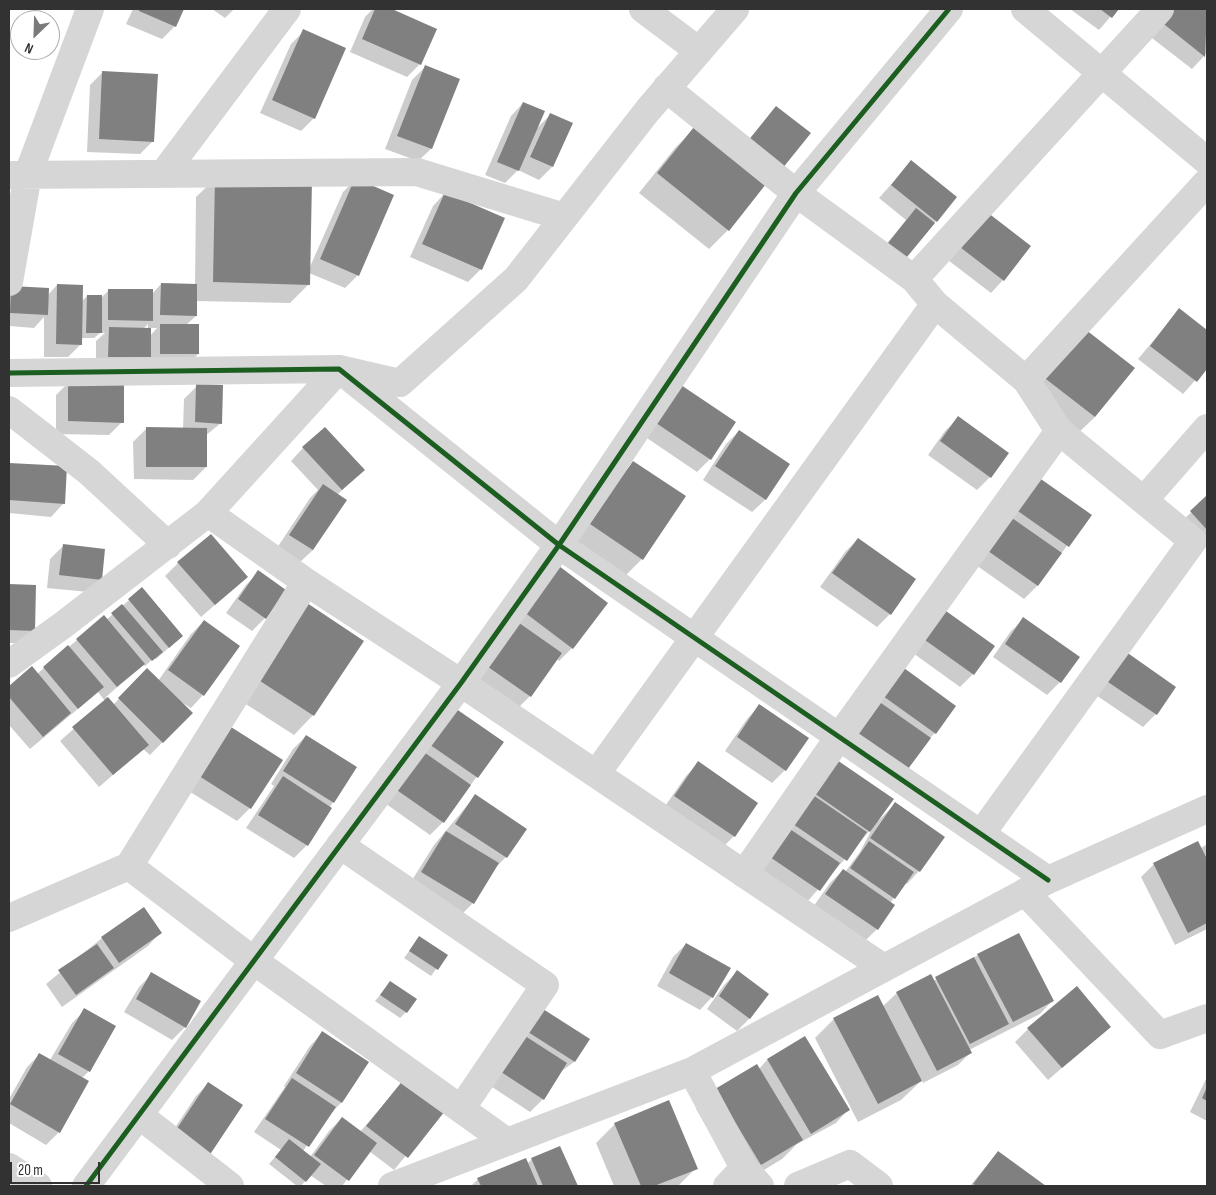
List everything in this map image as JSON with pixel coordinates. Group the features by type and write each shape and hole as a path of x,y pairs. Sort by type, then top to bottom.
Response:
{"street":[{"path":"9,282 19,174 90,9"},
{"path":"164,173 287,9"},
{"path":"643,9 699,51"},
{"path":"9,373 339,369 400,383 516,279 666,88 735,9"},
{"path":"86,1186 461,683 559,545 796,193 949,9"},
{"path":"1025,9 1207,161"},
{"path":"914,279 1160,9"},
{"path":"666,88 796,193 914,279 935,304 1026,380 1059,430 1193,541 981,834"},
{"path":"19,174 417,172 564,217"},
{"path":"1026,380 1207,182"},
{"path":"596,774 935,304"},
{"path":"339,369 559,545 981,834 1036,886 1160,1035 1207,1018"},
{"path":"9,664 208,513 339,369"},
{"path":"9,410 89,472 168,545"},
{"path":"1144,500 1207,428"},
{"path":"744,874 839,736 1059,430"},
{"path":"208,513 306,582 461,683 884,968"},
{"path":"9,918 128,866 306,582"},
{"path":"400,1185 692,1071 1036,886 1207,810"},
{"path":"340,845 545,985 461,1109"},
{"path":"128,866 254,961 507,1142"},
{"path":"692,1071 744,1180"},
{"path":"139,1115 230,1186"},
{"path":"798,1186 850,1164 879,1186"},
{"path":"9,1167 35,1185"}],"building":[{"path":"139,9 184,9 176,27 139,11"},
{"path":"375,9 392,9 437,29 421,65 362,39"},
{"path":"1100,9 1119,9 1112,18"},
{"path":"1169,9 1204,9 1207,11 1205,57 1160,21"},
{"path":"303,29 346,48 315,119 272,100"},
{"path":"425,65 460,79 432,149 397,136"},
{"path":"102,71 158,74 154,142 99,139"},
{"path":"523,102 545,111 519,171 497,162"},
{"path":"776,106 811,133 782,169 748,141"},
{"path":"550,113 573,123 553,167 530,157"},
{"path":"694,127 766,184 729,231 657,173"},
{"path":"911,160 957,197 937,222 891,185"},
{"path":"215,177 312,179 310,285 213,282"},
{"path":"355,178 394,195 359,276 320,259"},
{"path":"445,192 505,218 482,270 422,244"},
{"path":"916,208 935,223 902,263 884,248"},
{"path":"983,209 1031,246 1004,281 956,244"},
{"path":"161,283 197,284 197,316 160,315"},
{"path":"57,284 83,285 82,345 56,344"},
{"path":"11,286 49,288 48,315 10,313"},
{"path":"108,289 153,289 153,321 108,320"},
{"path":"87,295 102,295 102,333 86,333"},
{"path":"1179,308 1207,330 1207,369 1197,382 1150,346"},
{"path":"160,324 199,324 199,354 160,354"},
{"path":"1081,326 1135,368 1095,417 1042,376"},
{"path":"109,327 151,328 151,357 108,357"},
{"path":"68,380 124,381 124,423 68,421"},
{"path":"678,383 736,422 711,460 653,421"},
{"path":"196,384 223,385 222,424 195,422"},
{"path":"958,416 1009,453 991,478 940,441"},
{"path":"146,427 207,428 207,467 146,467"},
{"path":"325,427 365,470 342,490 302,447"},
{"path":"739,430 790,464 766,500 715,466"},
{"path":"633,461 686,496 643,560 590,524"},
{"path":"9,463 67,466 65,504 9,500"},
{"path":"1038,477 1092,515 1069,547 1015,509"},
{"path":"323,484 347,500 313,550 289,535"},
{"path":"1207,495 1207,530 1190,511"},
{"path":"1012,518 1062,553 1038,586 988,551"},
{"path":"211,534 248,577 215,605 177,562"},
{"path":"858,538 916,579 891,615 832,573"},
{"path":"63,544 105,549 102,580 59,575"},
{"path":"555,563 608,603 573,649 520,609"},
{"path":"258,570 286,590 266,619 238,599"},
{"path":"9,584 36,585 35,631 9,630"},
{"path":"142,587 183,636 169,648 128,599"},
{"path":"307,603 364,641 314,716 257,679"},
{"path":"122,604 163,652 152,661 111,613"},
{"path":"939,606 995,646 974,675 918,635"},
{"path":"104,615 145,664 117,687 76,639"},
{"path":"1023,617 1080,657 1061,683 1005,644"},
{"path":"512,618 562,653 531,697 481,662"},
{"path":"204,620 240,646 204,696 168,670"},
{"path":"68,645 104,687 78,709 43,667"},
{"path":"1122,649 1176,687 1157,715 1102,678"},
{"path":"32,666 71,713 43,737 9,697 9,686"},
{"path":"147,668 193,713 163,743 118,698"},
{"path":"904,668 956,706 936,734 883,696"},
{"path":"108,697 149,745 113,775 72,727"},
{"path":"881,703 931,738 908,769 859,734"},
{"path":"759,704 809,738 786,771 737,737"},
{"path":"452,706 504,742 478,778 426,742"},
{"path":"231,727 283,760 251,809 199,776"},
{"path":"306,735 357,767 334,803 283,771"},
{"path":"418,748 471,785 444,823 391,786"},
{"path":"834,758 894,799 870,832 811,791"},
{"path":"698,761 758,803 735,837 674,796"},
{"path":"283,776 332,808 308,846 258,815"},
{"path":"810,793 867,832 847,861 790,822"},
{"path":"475,794 527,829 507,858 455,824"},
{"path":"895,802 945,837 920,872 870,838"},
{"path":"787,827 840,863 820,891 767,855"},
{"path":"446,831 499,863 474,904 421,872"},
{"path":"869,841 914,872 895,899 850,868"},
{"path":"1198,841 1207,859 1207,923 1188,933 1153,863"},
{"path":"843,869 895,905 878,930 825,894"},
{"path":"144,907 162,933 119,963 101,937"},
{"path":"1019,933 1054,1001 1013,1022 977,954"},
{"path":"419,936 448,955 438,970 409,951"},
{"path":"686,943 731,968 713,998 669,973"},
{"path":"97,944 114,968 76,995 58,970"},
{"path":"974,957 1009,1024 970,1044 935,977"},
{"path":"737,970 769,994 750,1019 719,996"},
{"path":"151,972 201,1001 186,1028 136,999"},
{"path":"931,974 972,1053 937,1071 896,992"},
{"path":"390,981 417,999 407,1013 380,995"},
{"path":"1077,986 1111,1027 1062,1068 1027,1028"},
{"path":"878,995 922,1081 878,1104 833,1018"},
{"path":"84,1008 116,1026 90,1072 58,1054"},
{"path":"543,1009 590,1039 575,1062 528,1032"},
{"path":"322,1031 369,1062 342,1103 296,1073"},
{"path":"522,1034 567,1063 544,1100 498,1070"},
{"path":"805,1036 850,1110 811,1134 767,1059"},
{"path":"39,1053 89,1081 60,1133 10,1104"},
{"path":"757,1064 803,1140 761,1165 715,1089"},
{"path":"292,1078 336,1107 309,1147 265,1119"},
{"path":"404,1079 445,1111 408,1158 366,1126"},
{"path":"208,1082 243,1105 209,1156 174,1133"},
{"path":"1207,1087 1207,1101 1202,1098"},
{"path":"669,1100 698,1169 654,1186 641,1186 614,1123"},
{"path":"342,1117 377,1143 349,1181 314,1155"},
{"path":"289,1139 321,1164 306,1182 275,1157"},
{"path":"560,1146 578,1186 543,1186 531,1158"},
{"path":"998,1151 1046,1186 977,1186 973,1184"},
{"path":"526,1158 538,1186 481,1186 477,1178"}],"cycle path":[{"path":"86,1186 461,683 559,545 796,193 949,9"},
{"path":"9,373 339,369 559,545 1048,880"}]}
